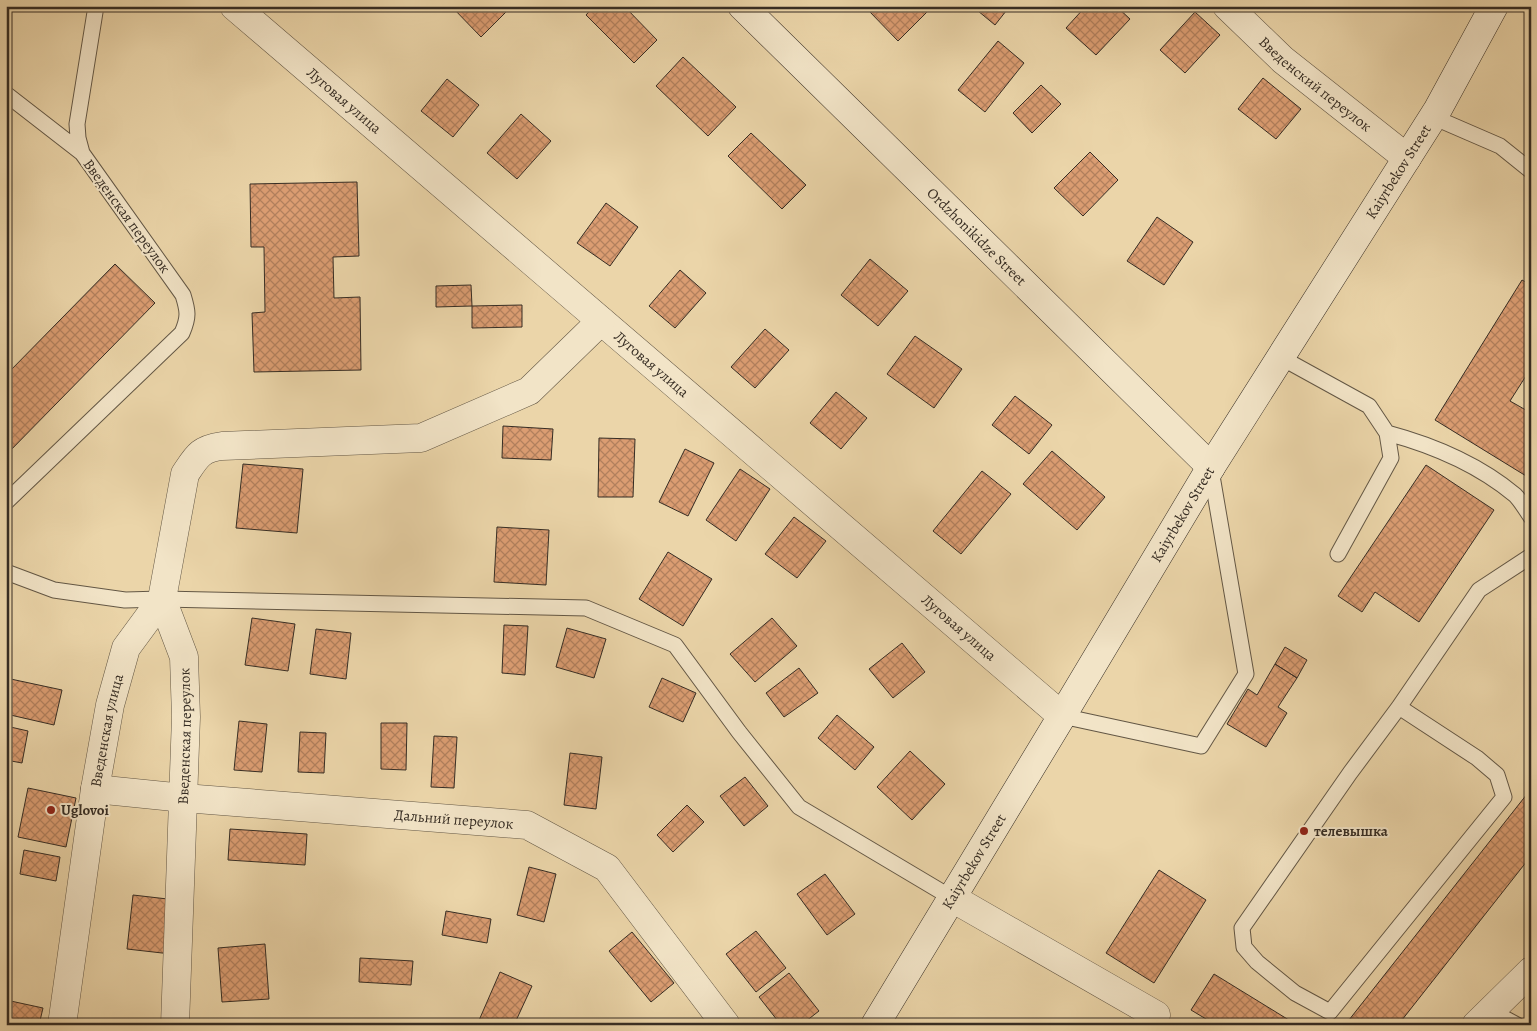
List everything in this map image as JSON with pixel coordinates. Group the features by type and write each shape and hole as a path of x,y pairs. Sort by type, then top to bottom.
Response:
{"street":[{"name":"Ordzhonikidze Street","path":"742,6 1210,467"},
{"name":"Введенский переулок","path":"1227,6 1283,60 1407,158"},
{"name":"Kaiyrbekov Street","path":"875,1025 1210,467 1433,117 1494,6"},
{"name":"Луговая улица","path":"241,8 601,321 1062,716"},
{"path":"162,599 186,474 196,456 208,448 421,438 528,391 601,321"},
{"name":"Введенская улица","path":"62,1025 95,789 110,705 126,648 162,599"},
{"name":"Введенская переулок","path":"162,599 184,657 186,717 175,1025"},
{"name":"Дальний переулок","path":"95,789 184,798 528,825 607,868 726,1025"},
{"path":"952,898 1156,1015 1150,1025"},
{"path":"1483,1018 1531,970"}],"lane":[{"name":"Введенская переулок","path":"6,502 182,333 188,321 188,310 183,294 82,153 78,138 78,124 98,9"},
{"path":"6,94 82,153"},
{"path":"1433,117 1500,146 1531,171"},
{"path":"1280,357 1369,406 1387,433 1391,458 1338,554"},
{"path":"1387,433 1435,447 1485,474 1516,496 1531,517"},
{"path":"1062,716 1201,746 1246,674 1210,467"},
{"path":"1399,707 1478,758 1497,775 1504,797 1330,1012 1294,993 1257,962 1244,947 1242,928 1399,707 1478,590 1531,556"},
{"path":"6,572 54,590 125,600 162,599 586,608 675,645 799,807 952,898"},
{"path":"1483,1018 1517,1025"}],"building":[{"path":"451,6 512,6 481,37"},
{"path":"594,6 624,6 657,40 634,63 586,15"},
{"path":"875,6 927,6 930,9 898,41 869,11"},
{"path":"972,6 1010,6 995,25"},
{"path":"1086,6 1116,6 1130,19 1096,55 1066,28"},
{"path":"1195,12 1220,35 1185,73 1160,50"},
{"path":"998,41 1024,63 985,112 958,90"},
{"path":"683,57 736,107 708,136 656,86"},
{"path":"1263,78 1301,109 1276,139 1238,109"},
{"path":"447,79 479,105 453,137 421,111"},
{"path":"1041,85 1061,104 1032,133 1013,113"},
{"path":"521,114 551,141 517,179 487,153"},
{"path":"751,133 806,185 782,209 728,156"},
{"path":"1090,152 1118,180 1083,216 1054,188"},
{"path":"357,182 359,256 333,257 334,298 360,297 361,370 254,372 252,313 265,312 264,247 251,247 250,184"},
{"path":"606,203 638,227 610,266 577,243"},
{"path":"1157,217 1193,242 1164,285 1127,261"},
{"path":"870,259 908,291 878,326 841,295"},
{"path":"115,264 155,303 6,455 6,375"},
{"path":"680,270 706,293 675,328 649,306"},
{"path":"1522,280 1531,285 1531,368 1510,401 1531,413 1531,479 1435,420"},
{"path":"471,285 472,306 436,307 436,286"},
{"path":"522,305 522,327 472,328 472,306"},
{"path":"765,329 789,350 755,388 731,367"},
{"path":"915,336 962,369 934,408 887,374"},
{"path":"836,392 867,418 841,449 810,423"},
{"path":"1015,396 1052,425 1029,454 992,425"},
{"path":"503,426 553,429 551,460 502,458"},
{"path":"599,438 635,439 633,497 598,497"},
{"path":"685,449 714,463 688,516 659,502"},
{"path":"1052,451 1105,497 1077,530 1023,484"},
{"path":"243,464 303,469 297,533 236,528"},
{"path":"1426,465 1494,510 1419,622 1375,592 1362,612 1338,596"},
{"path":"740,469 770,489 736,541 706,520"},
{"path":"982,471 1011,494 961,554 933,531"},
{"path":"794,517 826,541 797,578 765,554"},
{"path":"497,527 549,530 546,585 494,582"},
{"path":"668,552 712,579 683,626 639,599"},
{"path":"252,618 295,624 288,671 245,665"},
{"path":"772,618 797,646 755,682 730,654"},
{"path":"504,625 528,626 525,675 502,673"},
{"path":"567,628 606,639 594,678 556,667"},
{"path":"316,629 351,633 346,679 310,674"},
{"path":"902,643 925,672 893,698 869,669"},
{"path":"1285,647 1307,660 1297,678 1275,664"},
{"path":"1275,664 1297,678 1278,707 1287,713 1266,747 1227,724 1248,689 1257,695"},
{"path":"799,668 818,693 784,717 766,693"},
{"path":"6,678 62,690 54,725 6,714"},
{"path":"662,678 696,693 683,722 649,707"},
{"path":"837,715 874,747 855,770 818,738"},
{"path":"239,721 267,724 262,772 234,770"},
{"path":"381,723 407,723 406,770 381,769"},
{"path":"6,726 28,731 22,763 6,760"},
{"path":"300,732 326,733 324,773 298,772"},
{"path":"434,736 457,737 454,788 431,787"},
{"path":"910,751 945,784 912,820 877,787"},
{"path":"570,753 602,757 596,809 564,805"},
{"path":"745,777 768,806 744,826 720,796"},
{"path":"28,788 76,798 66,847 18,837"},
{"path":"1531,789 1531,856 1398,1025 1345,1025"},
{"path":"687,805 704,822 673,852 657,835"},
{"path":"230,829 307,834 305,865 228,860"},
{"path":"24,850 60,857 56,881 20,874"},
{"path":"529,867 556,874 544,922 517,915"},
{"path":"1159,870 1206,900 1154,983 1106,953"},
{"path":"825,874 855,914 827,935 797,894"},
{"path":"133,895 176,900 171,954 127,949"},
{"path":"446,911 491,919 487,943 442,935"},
{"path":"756,931 786,968 756,992 726,954"},
{"path":"632,932 674,983 651,1002 609,951"},
{"path":"265,944 269,999 222,1002 218,948"},
{"path":"360,958 413,961 411,985 359,982"},
{"path":"500,972 532,986 514,1025 477,1025"},
{"path":"789,973 819,1011 801,1025 781,1025 759,997"},
{"path":"1214,974 1297,1025 1216,1025 1191,1010"},
{"path":"6,1000 43,1008 39,1025 6,1025"}],"place":[{"name":"Uglovoi","path":"51,810"},
{"name":"телевышка","path":"1304,831"}]}
